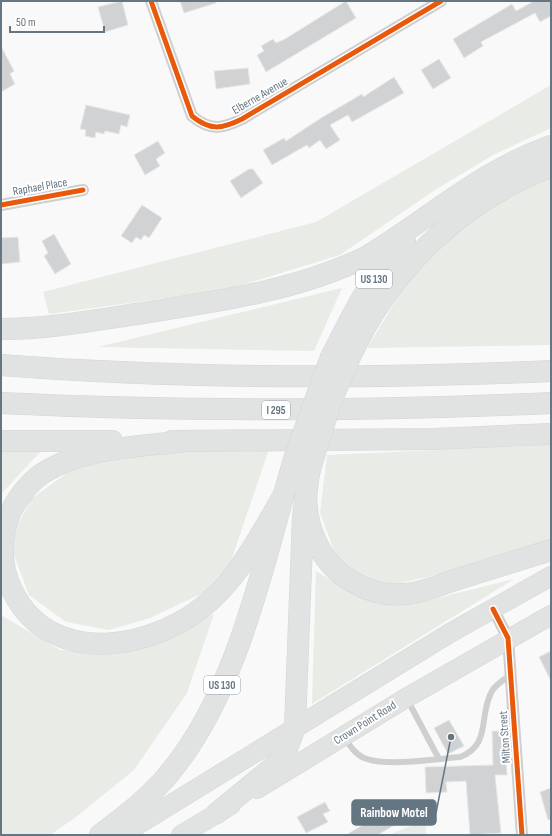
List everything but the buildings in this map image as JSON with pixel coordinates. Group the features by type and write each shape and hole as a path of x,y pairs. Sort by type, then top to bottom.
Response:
{"highway":[{"name":"US 130","path":"341,357 359,304 377,274 395,250 434,211 461,192 499,168 551,146"},
{"path":"551,167 521,179 503,189 454,222 437,236 390,288 341,357 332,399 305,453 311,526 324,557 342,576 357,585 376,592 395,595 412,594 551,550"},
{"path":"1,329 74,323 227,300 300,284 366,257 434,211"},
{"path":"434,376 473,364 506,363 551,358"},
{"path":"1,365 86,371 234,376 434,376 551,371"},
{"name":"I 295","path":"1,403 262,410 373,409 551,403"},
{"path":"1,441 428,439 551,434"},
{"path":"185,441 84,456 56,466 31,483 10,513 2,537 3,564 10,587 28,616 53,633 88,644 122,642 146,637 169,628 192,616 228,583 244,562 282,498"},
{"name":"US 130","path":"100,835 137,806 161,783 190,747 205,722 229,668 242,633 282,498 305,453"},
{"path":"217,813 278,763 287,749 296,727 303,516 308,481"},
{"path":"121,835 296,727 492,609 551,576"},
{"name":"Crown Point Road","path":"192,832 217,813 343,736 508,638 551,615"}],"street":[{"name":"Elberne Avenue","path":"151,1 192,116 202,125 214,127 228,126 242,119 441,1"},
{"name":"Raphael Place","path":"1,205 83,190"},
{"path":"492,609 508,638"},
{"name":"Milton Street","path":"508,638 522,835"}],"lane":[{"path":"343,736 355,752 364,758 379,761 460,757 468,754 475,748 483,729 488,700 492,691 510,675"},
{"path":"406,698 439,759"}],"shaded area":[{"path":"551,85 551,128 493,155 435,190 340,255 225,290 49,314 43,292 316,222"},
{"path":"551,177 551,345 367,348 406,284 459,227 535,182"},
{"path":"342,288 314,351 98,347"},
{"path":"551,445 551,543 440,574 387,586 340,566 320,513 327,455"},
{"path":"1,447 42,450 1,494"},
{"path":"269,449 231,561 203,593 150,618 109,630 66,622 29,595 9,542 31,499 84,461 166,451"},
{"path":"316,571 361,598 413,604 514,579 312,704"},
{"path":"214,614 187,693 134,770 76,817 50,835 1,835 1,615 60,650 134,650"},
{"path":"425,820 426,835 389,835"}],"cycle path":[{"path":"151,1 192,116 198,121 216,127 228,125 242,119 441,1"},
{"path":"1,205 83,190"},
{"path":"493,609 508,638 522,835"}],"place":[{"name":"Rainbow Motel","path":"451,737"}]}
